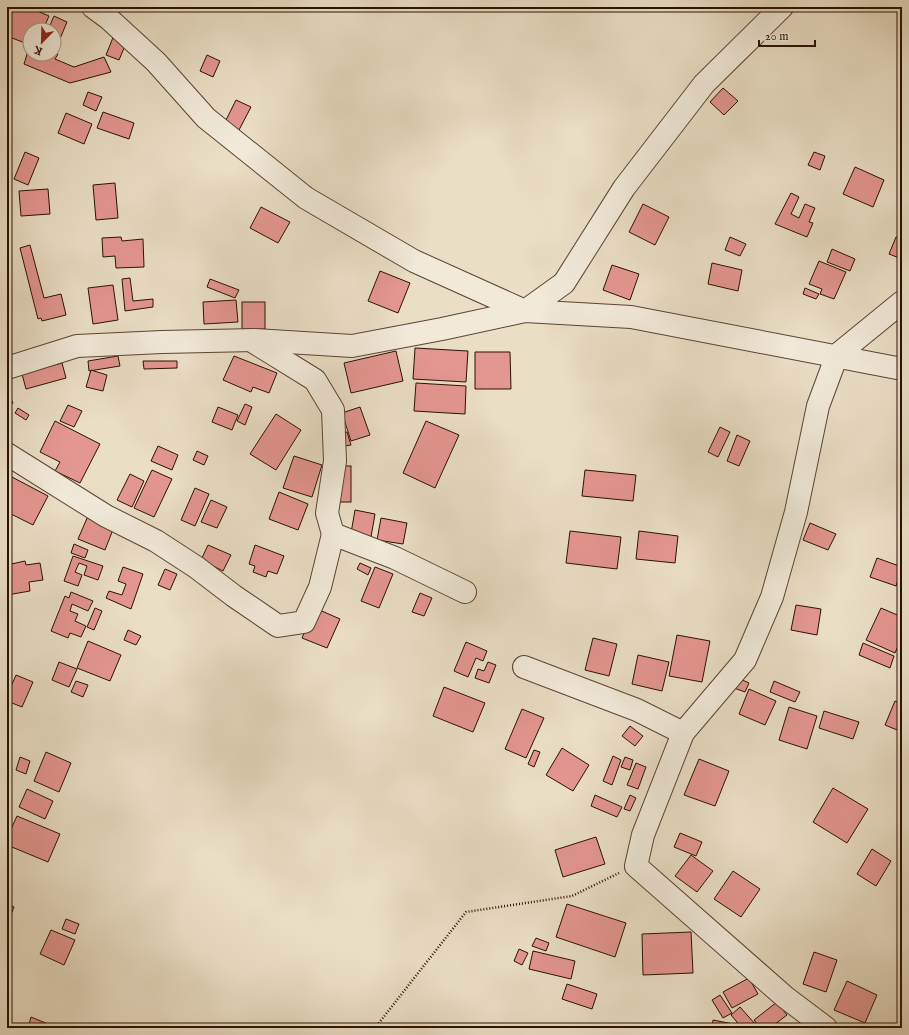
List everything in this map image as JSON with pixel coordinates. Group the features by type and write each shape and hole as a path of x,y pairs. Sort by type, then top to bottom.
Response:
{"street":[{"path":"93,7 108,18 156,62 206,118 306,198 414,261 525,311"},
{"path":"525,311 564,283 624,188 704,84 782,7"},
{"path":"826,1028 785,997 636,866 643,835 682,732 745,660 772,597 796,512 818,406 837,355 902,302"},
{"path":"7,368 76,346 251,340 352,346 525,311 631,316 837,355 902,369"},
{"path":"7,454 106,516 156,541 196,567 234,596 278,626 304,622 320,587 333,534 327,513 335,461 334,410 315,380 251,340"},
{"path":"333,534 395,558 465,592"},
{"path":"524,667 637,710 682,732"}],"path":[{"path":"375,1028 466,912 572,896 636,866"}],"building":[{"path":"8,7 28,7 49,16 46,22 22,22 22,42 7,36"},
{"path":"54,16 67,22 62,34 62,22 51,22"},
{"path":"114,35 127,41 119,60 106,55"},
{"path":"207,55 220,61 213,77 200,71"},
{"path":"104,57 111,72 70,83 24,64 25,62 62,62 74,67"},
{"path":"723,88 738,101 724,115 710,102"},
{"path":"88,92 102,97 96,111 83,105"},
{"path":"236,100 251,107 239,130 225,122"},
{"path":"103,112 134,123 129,139 97,128"},
{"path":"66,113 92,124 84,144 58,133"},
{"path":"25,152 39,158 28,185 14,179"},
{"path":"814,152 825,156 820,170 808,165"},
{"path":"855,167 884,180 873,207 843,194"},
{"path":"115,183 118,218 96,220 93,185"},
{"path":"48,189 50,214 21,216 19,191"},
{"path":"791,193 799,197 791,214 799,218 805,204 815,208 809,222 813,223 807,237 775,224"},
{"path":"643,204 669,217 655,245 629,232"},
{"path":"261,207 290,222 278,243 250,228"},
{"path":"121,237 122,241 143,239 144,267 116,268 115,256 103,257 102,238"},
{"path":"730,237 746,244 740,256 725,250"},
{"path":"896,237 902,239 902,259 889,254"},
{"path":"30,245 44,298 61,294 66,315 42,321 41,318 38,319 20,248"},
{"path":"832,249 855,259 850,271 827,262"},
{"path":"819,261 846,272 834,299 820,294 822,289 809,284"},
{"path":"712,263 742,270 738,291 708,284"},
{"path":"612,265 639,274 630,300 603,290"},
{"path":"380,271 410,283 398,313 368,301"},
{"path":"130,278 133,301 153,299 153,307 125,311 122,279"},
{"path":"210,279 239,290 235,298 207,287"},
{"path":"113,285 118,320 93,324 88,288"},
{"path":"805,288 819,294 816,299 803,294"},
{"path":"236,300 238,322 204,324 203,302"},
{"path":"242,302 265,302 265,329 242,329"},
{"path":"415,348 468,351 466,382 413,379"},
{"path":"396,351 403,381 351,393 344,363"},
{"path":"475,352 510,352 511,389 475,389"},
{"path":"118,356 120,366 89,371 88,361"},
{"path":"234,356 277,373 269,393 253,387 251,392 223,380"},
{"path":"143,361 177,361 177,368 144,369"},
{"path":"62,363 66,378 26,389 22,374"},
{"path":"91,370 107,375 103,391 86,387"},
{"path":"416,383 466,386 465,414 414,411"},
{"path":"7,392 13,403 7,407"},
{"path":"245,404 252,407 245,425 237,421"},
{"path":"68,405 82,411 74,427 60,421"},
{"path":"218,407 238,415 232,430 212,422"},
{"path":"360,407 370,435 351,441 342,413"},
{"path":"18,408 29,415 26,420 15,413"},
{"path":"276,414 301,430 276,470 250,454"},
{"path":"55,421 100,444 80,483 55,471 60,462 40,452"},
{"path":"426,421 459,435 435,488 403,473"},
{"path":"720,427 730,432 718,457 708,452"},
{"path":"347,432 351,445 345,446 341,433"},
{"path":"737,435 750,441 739,466 727,461"},
{"path":"158,446 178,455 172,470 151,461"},
{"path":"197,451 208,456 204,465 193,460"},
{"path":"294,456 322,465 312,497 283,488"},
{"path":"339,466 351,466 351,502 339,502"},
{"path":"152,470 172,479 154,517 134,508"},
{"path":"585,470 636,475 633,501 582,496"},
{"path":"130,474 144,481 132,507 117,500"},
{"path":"12,477 48,496 33,525 7,512 7,486"},
{"path":"195,488 209,494 195,526 181,520"},
{"path":"279,492 308,504 298,530 269,519"},
{"path":"211,500 227,507 217,528 201,522"},
{"path":"355,510 375,514 371,537 351,533"},
{"path":"88,516 114,527 105,550 78,539"},
{"path":"381,518 407,523 403,544 377,540"},
{"path":"810,523 836,534 828,550 803,540"},
{"path":"570,531 621,537 617,569 566,563"},
{"path":"639,531 678,536 675,563 636,559"},
{"path":"74,544 88,550 85,558 71,553"},
{"path":"208,545 231,555 223,571 201,560"},
{"path":"255,545 284,556 277,574 268,571 266,577 253,572 255,566 249,564"},
{"path":"73,556 103,566 98,580 84,575 87,566 79,563 75,572 82,575 78,586 64,581"},
{"path":"877,558 902,567 896,586 870,577"},
{"path":"25,561 26,565 40,563 43,580 29,582 30,591 7,595 7,565"},
{"path":"360,563 371,568 368,575 357,569"},
{"path":"123,567 143,574 131,609 106,598 109,591 122,595 126,584 118,581"},
{"path":"375,567 393,574 379,608 361,601"},
{"path":"165,569 177,574 170,590 158,585"},
{"path":"71,592 93,601 88,611 72,604 70,611 78,614 75,621 86,626 81,637 70,633 68,638 51,631 65,596 69,598"},
{"path":"420,593 432,598 424,616 412,612"},
{"path":"796,605 821,609 817,635 791,630"},
{"path":"95,608 102,611 94,630 87,627"},
{"path":"315,608 340,619 327,648 302,638"},
{"path":"881,608 902,617 902,637 895,653 866,640"},
{"path":"128,630 141,636 136,645 124,640"},
{"path":"677,635 710,641 702,682 669,676"},
{"path":"593,638 617,644 609,676 585,670"},
{"path":"88,641 121,655 110,681 77,668"},
{"path":"466,642 487,651 483,661 476,658 468,677 454,671"},
{"path":"863,643 894,656 890,668 859,655"},
{"path":"638,655 669,662 662,691 632,684"},
{"path":"59,662 77,669 69,687 52,680"},
{"path":"488,662 496,665 489,683 475,678 478,669 484,671"},
{"path":"16,675 33,682 22,707 7,701 7,696"},
{"path":"738,678 749,683 745,692 734,688"},
{"path":"76,681 88,685 83,697 71,692"},
{"path":"774,681 800,692 795,702 770,692"},
{"path":"444,687 485,703 473,732 433,716"},
{"path":"749,689 776,701 765,725 739,714"},
{"path":"895,701 902,704 902,732 885,725"},
{"path":"789,707 817,716 807,749 779,740"},
{"path":"522,709 544,718 526,758 505,749"},
{"path":"824,711 859,722 853,739 819,728"},
{"path":"630,726 643,736 635,746 622,736"},
{"path":"562,748 589,765 573,791 546,775"},
{"path":"534,750 540,752 534,767 528,764"},
{"path":"46,752 71,763 59,792 34,781"},
{"path":"613,756 621,760 612,785 603,781"},
{"path":"20,757 30,761 26,774 16,770"},
{"path":"625,757 633,760 630,770 621,767"},
{"path":"699,759 729,771 715,806 684,795"},
{"path":"636,763 646,767 638,789 627,785"},
{"path":"833,788 868,809 847,843 813,822"},
{"path":"27,789 53,801 45,819 19,807"},
{"path":"595,795 622,807 617,817 591,806"},
{"path":"630,795 636,798 630,811 624,809"},
{"path":"17,816 60,834 48,862 7,845 7,838"},
{"path":"680,833 702,842 696,856 674,847"},
{"path":"596,837 605,864 563,877 555,850"},
{"path":"872,849 891,861 876,886 857,874"},
{"path":"691,855 713,871 697,892 675,876"},
{"path":"733,871 760,889 741,917 714,899"},
{"path":"7,904 14,907 7,925"},
{"path":"567,904 626,923 615,957 556,937"},
{"path":"66,919 79,924 75,934 62,929"},
{"path":"51,930 75,940 64,965 40,954"},
{"path":"691,932 693,973 643,975 642,934"},
{"path":"536,938 549,943 546,951 532,946"},
{"path":"519,949 528,953 522,965 514,961"},
{"path":"533,951 575,961 571,979 529,969"},
{"path":"814,952 837,960 826,992 803,984"},
{"path":"749,978 758,994 732,1008 723,992"},
{"path":"847,981 877,995 865,1023 834,1010"},
{"path":"567,984 597,994 592,1009 562,999"},
{"path":"720,995 732,1013 723,1018 712,1000"},
{"path":"777,1002 787,1015 770,1028 760,1028 754,1020"},
{"path":"740,1007 756,1025 752,1028 742,1028 731,1015"},
{"path":"31,1017 48,1024 46,1028 28,1028"},
{"path":"713,1020 738,1025 737,1028 712,1028"}]}
